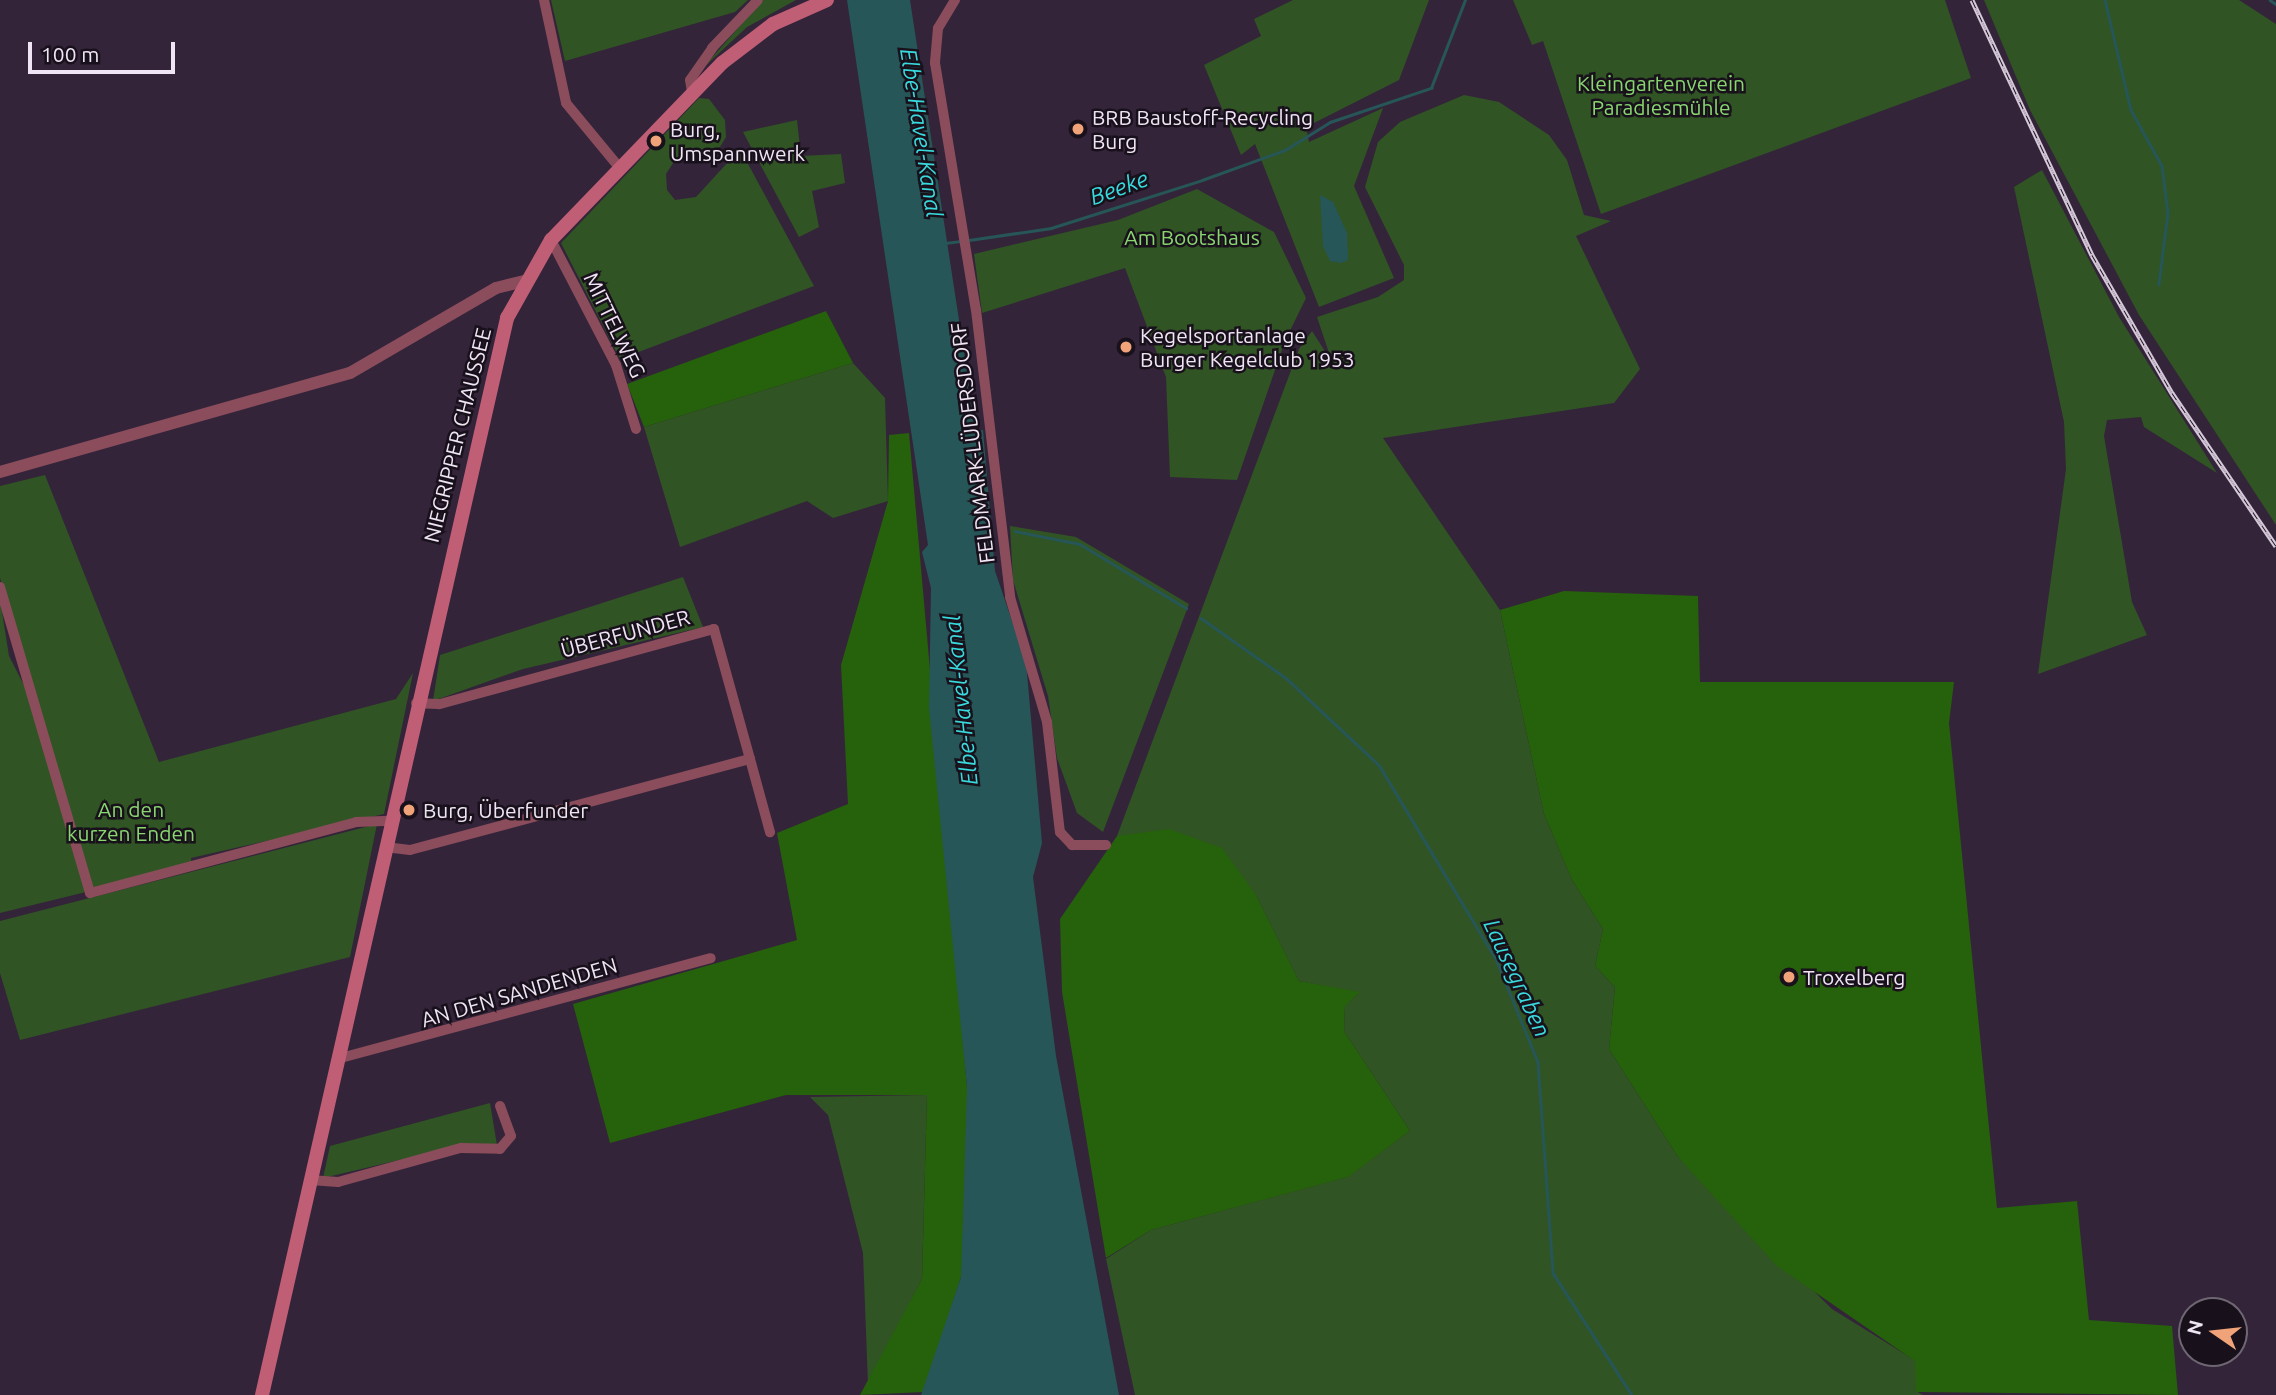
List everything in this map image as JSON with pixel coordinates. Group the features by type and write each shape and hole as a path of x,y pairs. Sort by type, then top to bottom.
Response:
{"main road":[{"name":"NIEGRIPPER CHAUSSEE","path":"262,1395 494,360 525,281 551,240 692,92 753,36 827,0"}],"street":[{"path":"544,0 566,103 619,167"},
{"path":"692,92 690,80 706,56 758,0"},
{"name":"FELDMARK-LÜDERSDORF","path":"955,0 938,28 934,52 965,246 1010,597 1047,722 1057,823 1072,845 1106,845"},
{"name":"MITTELWEG","path":"551,240 616,365 636,429"},
{"path":"0,472 350,373 496,288 525,281"},
{"path":"0,587 90,893 356,822 390,821"},
{"name":"ÜBERFUNDER","path":"416,703 439,704 714,629 770,832"},
{"path":"385,847 410,850 750,759"},
{"name":"AN DEN SANDENDEN","path":"337,1059 711,958"},
{"path":"310,1180 338,1182 461,1148 500,1149 511,1136 500,1106"}],"green space":[{"path":"551,0 748,0 735,12 565,61"},
{"path":"763,0 796,0 747,27 701,70"},
{"path":"1293,0 1429,0 1399,80 1306,127 1309,142 1383,108 1354,186 1394,278 1319,307 1255,144 1241,155 1204,65 1261,36 1254,19"},
{"name":"Kleingartenverein Paradiesmühle","path":"1513,0 1945,0 1971,78 1601,214 1543,41 1532,45"},
{"path":"1984,0 2239,0 2276,24 2276,525 2139,315 2030,110"},
{"path":"1464,95 1499,102 1549,135 1567,160 1584,215 1611,221 1576,236 1640,369 1614,403 1383,438 1500,610 1544,814 1572,880 1603,929 1595,966 1615,987 1609,1049 1678,1157 1832,1309 1916,1361 1916,1391 1923,1395 1135,1395 1106,1259 1151,1230 1347,1177 1410,1131 1344,1031 1345,1005 1359,993 1299,981 1256,895 1117,836 1299,349 1312,331 1332,362 1317,317 1378,297 1404,280 1404,265 1365,187 1378,142 1400,122"},
{"path":"699,98 709,99 725,120 726,137 720,147 675,160 666,174 667,190 675,200 696,197 740,149 814,286 620,359 561,243"},
{"path":"797,120 801,156 841,154 845,183 812,191 819,227 799,237 743,132"},
{"path":"2042,170 2119,317 2217,473 2144,427 2141,417 2107,420 2104,436 2132,602 2147,635 2038,674 2066,469 2064,422 2014,187"},
{"name":"Am Bootshaus","path":"1197,189 1274,232 1306,298 1285,341 1237,480 1170,477 1166,377 1125,268 982,313 974,254 1118,220"},
{"path":"826,311 853,363 644,427 627,384"},
{"path":"853,363 885,398 888,501 833,518 807,501 680,547 644,427"},
{"path":"909,433 967,1087 968,1211 961,1277 924,1392 860,1395 922,1279 927,1095 786,1095 610,1143 573,1004 797,940 777,833 848,804 841,665 888,501 889,435"},
{"name":"An den kurzen Enden","path":"45,475 159,762 396,699 413,673 384,814 191,858 192,864 98,890 89,886 0,578 0,486"},
{"path":"1010,526 1076,537 1189,604 1103,832 1077,813 1057,758 1048,696 1013,580"},
{"path":"683,577 703,627 523,669 433,701 440,655"},
{"path":"1564,591 1698,596 1700,682 1954,682 1949,723 1997,1208 2077,1201 2089,1320 2172,1326 2178,1395 1916,1392 1915,1361 1777,1266 1678,1157 1609,1049 1615,987 1595,966 1603,929 1572,880 1544,814 1500,610"},
{"name":"An den kurzen Enden","path":"0,599 9,656 28,693 86,892 0,913"},
{"name":"An den kurzen Enden","path":"377,824 350,957 20,1040 0,973 0,921"},
{"path":"1169,829 1222,848 1256,895 1299,981 1360,992 1345,1006 1344,1031 1410,1131 1348,1177 1151,1230 1106,1258 1062,992 1060,919 1117,836"},
{"path":"927,1095 922,1279 868,1384 863,1253 828,1115 810,1097"},
{"path":"490,1103 497,1145 463,1145 323,1178 330,1146"}],"water":[{"name":"Elbe-Havel-Kanal","path":"847,0 910,0 976,431 983,430 995,571 1026,662 1042,843 1033,877 1056,1056 1119,1395 921,1395 961,1277 967,1087 929,708 931,588 922,552 928,545"},
{"path":"1320,195 1333,202 1347,233 1348,260 1341,263 1330,261 1323,246"}],"waterway":[{"name":"Beeke","path":"969,240 1051,228 1202,180 1285,150 1330,122 1431,88 1465,0"},
{"path":"2105,0 2131,110 2162,166 2168,213 2159,284"},
{"name":"Beeke","path":"2270,0 2276,4"},
{"name":"Beeke","path":"945,243 962,241"},
{"name":"Lausegraben","path":"1015,531 1080,544 1186,608"},
{"name":"Lausegraben","path":"1201,618 1286,678 1379,765 1496,959 1538,1062 1553,1273 1632,1395"}],"railway":[{"path":"1972,0 2092,255 2172,393 2276,546"}],"place":[{"name":"BRB Baustoff-Recycling Burg","path":"1078,129"},
{"name":"Burg, Umspannwerk","path":"656,141"},
{"name":"Kegelsportanlage Burger Kegelclub 1953","path":"1126,347"},
{"name":"Burg, Überfunder","path":"409,810"},
{"name":"Troxelberg","path":"1789,977"}]}
